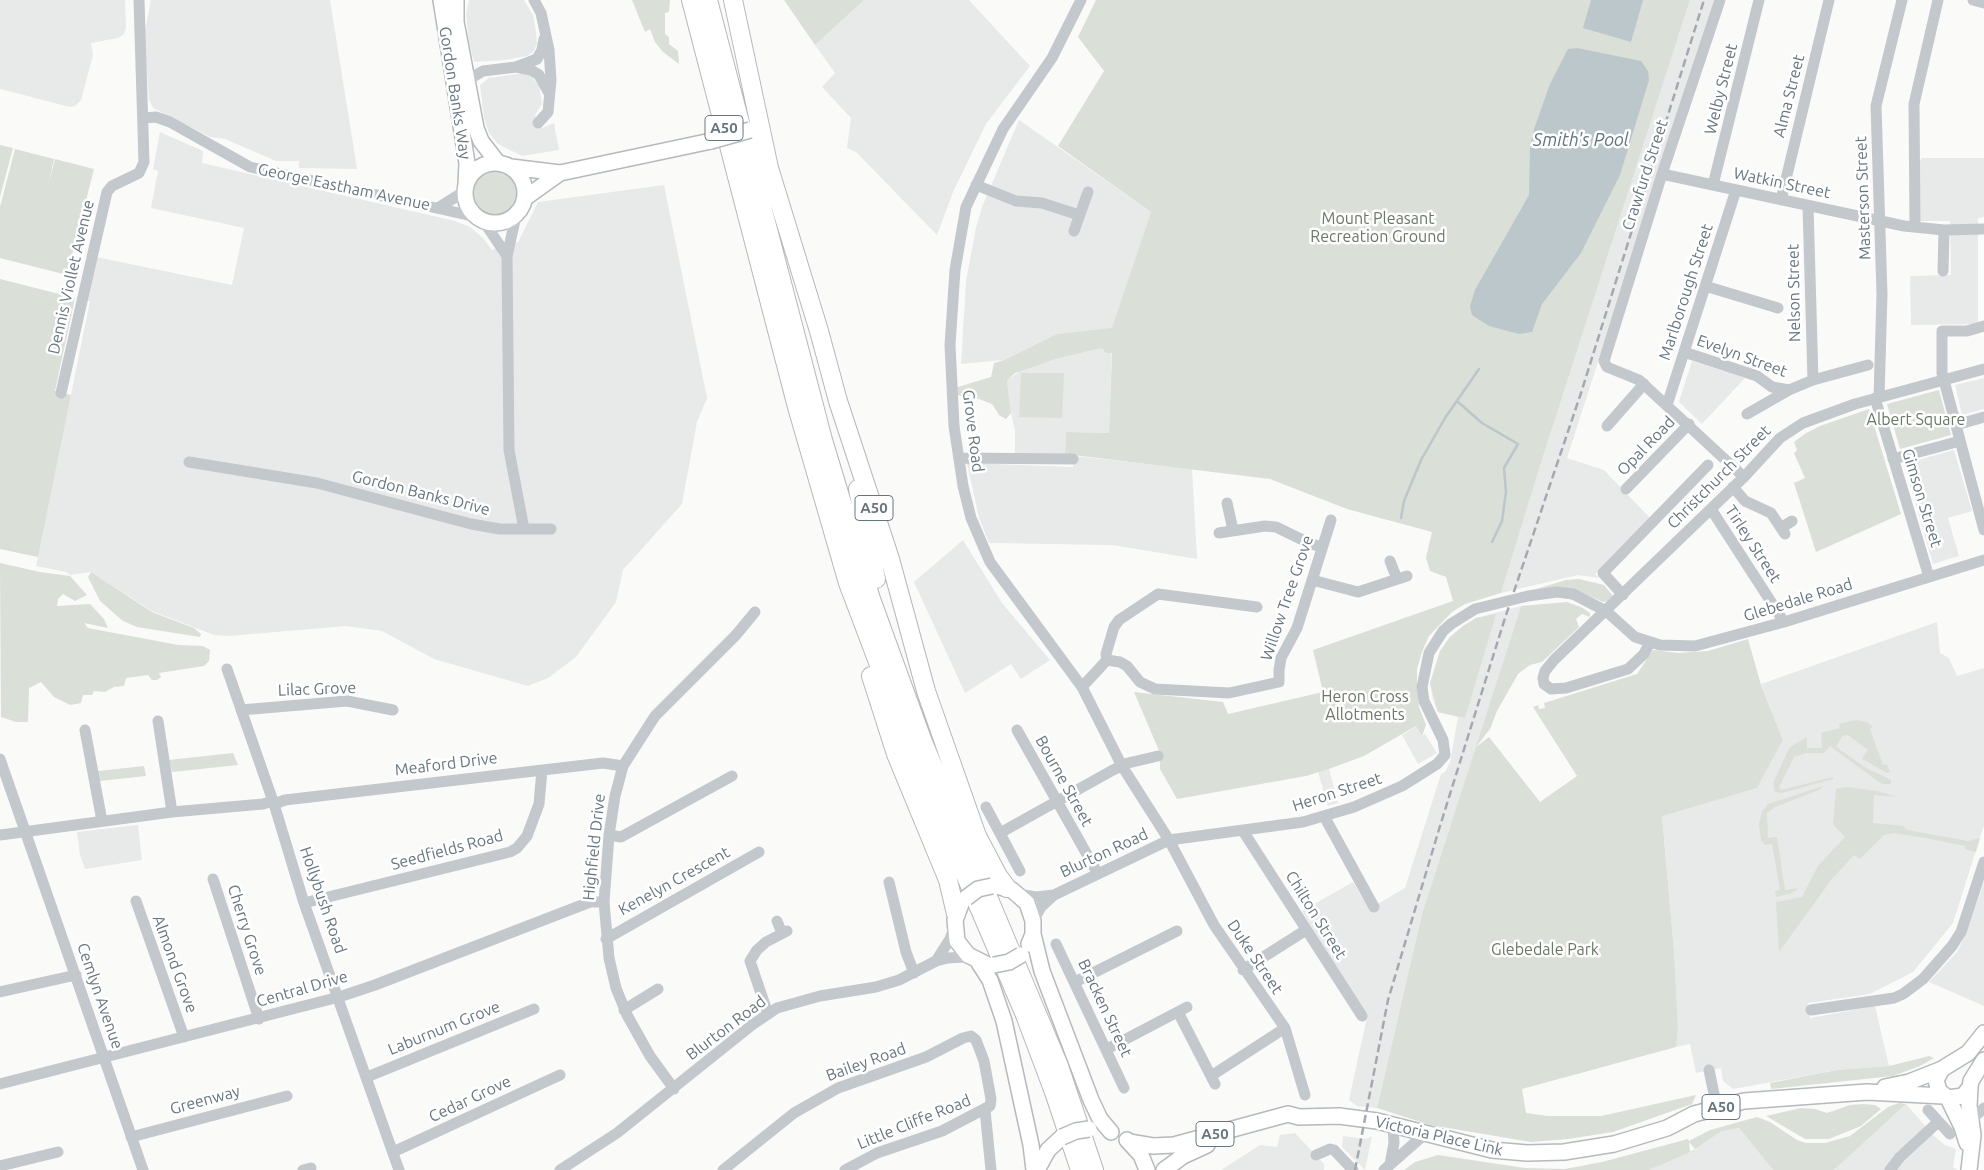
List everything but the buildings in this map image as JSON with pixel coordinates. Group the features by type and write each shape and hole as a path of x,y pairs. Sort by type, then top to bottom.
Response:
{"highway":[{"path":"685,0 702,43"},
{"name":"A50","path":"691,0 802,424 887,730 948,880 955,920"},
{"name":"A50","path":"708,0 823,440 871,599 923,742 1059,1066 1094,1170"},
{"name":"A50","path":"733,0 754,126 838,401 890,559 926,691 941,739 977,836 1005,889"},
{"name":"A50","path":"838,401 879,595 923,742"},
{"name":"A50","path":"848,584 891,699 1025,1015 1054,1092 1080,1170"}],"main road":[{"name":"Gordon Banks Way","path":"441,0 467,163 465,188"},
{"name":"Gordon Banks Way","path":"456,0 456,22 476,128 481,141 504,165"},
{"path":"560,173 525,198 516,216 504,222 480,220 466,201 465,188 472,173 482,166 504,165 560,173 673,148 754,126"},
{"path":"504,165 518,174 524,185 525,198"},
{"path":"955,920 966,898 978,889 1005,889"},
{"name":"A50","path":"1005,889 1027,904 1033,927 1036,953 1053,1001 1096,1112 1111,1132"},
{"name":"A50","path":"955,920 960,946 976,961 990,980 1004,1021 1036,1170"},
{"path":"976,961 994,966 1009,962 1022,955 1033,927"},
{"name":"A50","path":"1947,1067 1968,1054 1984,1033"},
{"path":"1971,1084 1984,1060"},
{"path":"1947,1067 1963,1067 1968,1071 1971,1084 1969,1106 1973,1146 1970,1166 1962,1127 1946,1097 1937,1086 1936,1080 1947,1067"},
{"name":"Victoria Place Link","path":"1666,1128 1694,1114 1744,1101 1779,1100 1867,1092 1909,1082 1947,1067"},
{"name":"A50","path":"1946,1097 1963,1096 1971,1084"},
{"name":"Victoria Place Link","path":"1867,1092 1946,1097"},
{"name":"Victoria Place Link","path":"1130,1142 1153,1146 1174,1145 1266,1118 1288,1114 1299,1117 1351,1117 1492,1150 1548,1153 1614,1144 1666,1128 1695,1124 1779,1100"},
{"name":"Victoria Place Link","path":"1164,1170 1175,1160 1199,1148 1226,1138 1289,1123 1299,1117"},
{"name":"A50","path":"1036,1170 1048,1150 1062,1137 1089,1128 1111,1132 1130,1142 1141,1155 1147,1170"}],"street":[{"path":"534,0 541,13 549,50 550,93 548,112 538,122"},
{"name":"Grove Road","path":"1081,0 1052,58 1003,129 966,207 960,239 950,335 950,376 959,458 970,518 990,562 1082,688 1118,768 1169,840"},
{"name":"Crawfurd Street","path":"1644,384 1635,377 1607,367 1604,361 1662,174 1720,0"},
{"name":"Welby Street","path":"1713,185 1759,0"},
{"name":"Alma Street","path":"1781,200 1829,0"},
{"name":"Masterson Street","path":"1877,398 1882,312 1876,106 1902,0"},
{"path":"1914,228 1914,104 1938,0"},
{"path":"1974,0 1984,3"},
{"name":"Dennis Viollet Avenue","path":"61,393 107,192 118,182 139,173 144,162 138,26 141,3"},
{"path":"466,81 483,71 516,67 537,59 542,50 545,35"},
{"path":"516,67 531,70 538,74 550,93"},
{"name":"George Eastham Avenue","path":"143,118 156,117 170,122 250,167 417,206 438,208 480,220"},
{"name":"Watkin Street","path":"1662,174 1914,228 1944,230 1984,229"},
{"path":"976,185 1016,201 1042,203 1079,215"},
{"name":"George Eastham Avenue","path":"438,208 465,188"},
{"name":"Marlborough Street","path":"1667,405 1736,190"},
{"path":"1074,231 1088,192"},
{"name":"Nelson Street","path":"1808,206 1813,380"},
{"path":"516,216 507,256 509,450 524,529"},
{"path":"480,220 507,256"},
{"path":"1943,271 1944,230"},
{"path":"1705,286 1778,308"},
{"path":"1984,326 1967,330 1942,331 1944,380 1984,530"},
{"name":"Evelyn Street","path":"1684,352 1757,376 1772,387 1789,390"},
{"name":"Evelyn Street","path":"1747,414 1789,390 1813,380 1868,366"},
{"name":"Christchurch Street","path":"1650,642 1644,654 1628,669 1566,688 1551,688 1544,684 1545,671 1554,660 1744,477 1780,438 1803,423 1877,398 1984,369"},
{"path":"1607,426 1644,384 1744,477"},
{"name":"Gimson Street","path":"1877,398 1893,459 1929,577"},
{"path":"1956,425 1984,417"},
{"name":"Opal Road","path":"1626,489 1689,424"},
{"path":"1893,459 1960,441"},
{"path":"959,458 1073,459"},
{"name":"Gordon Banks Drive","path":"189,462 316,483 471,524 524,529 551,529"},
{"path":"1623,595 1603,572 1705,471"},
{"path":"1733,487 1745,501 1771,513 1783,531 1792,521"},
{"path":"1227,503 1233,530"},
{"name":"Tirley Street","path":"1710,510 1784,622"},
{"name":"Willow Tree Grove","path":"1107,660 1120,662 1127,666 1140,682 1155,688 1229,693 1280,682 1281,658 1294,634 1331,520"},
{"path":"1219,533 1264,526 1276,527 1321,547"},
{"name":"Glebedale Road","path":"1445,755 1443,740 1424,701 1422,687 1429,654 1443,631 1475,609 1528,596 1550,593 1573,594 1606,611 1635,637 1650,642 1695,646 1784,622 1984,560"},
{"path":"1312,580 1358,592 1402,578 1390,561"},
{"path":"1082,688 1107,660 1106,654 1114,627 1119,620 1158,594 1257,607"},
{"name":"Highfield Drive","path":"674,1089 650,1056 624,1010 613,976 606,939 604,902 609,835 615,796 623,766 655,716 736,635 755,612"},
{"path":"1580,618 1593,623"},
{"name":"Hollybush Road","path":"227,669 273,802 304,903 339,996 399,1170"},
{"path":"1280,682 1282,694"},
{"name":"Lilac Grove","path":"242,710 347,701 393,710"},
{"path":"158,720 172,812"},
{"path":"85,730 102,821"},
{"name":"Bourne Street","path":"1017,730 1098,874"},
{"name":"Heron Street","path":"1169,840 1303,822 1324,816 1380,797 1402,786 1437,764 1445,755"},
{"path":"1000,833 1118,768 1158,756"},
{"name":"Cemlyn Avenue","path":"0,759 143,1170"},
{"name":"Meaford Drive","path":"0,835 172,812 263,804 603,763 623,766"},
{"name":"Seedfields Road","path":"304,903 510,852 517,848 527,836 539,804 542,770"},
{"path":"609,835 621,837 732,776"},
{"path":"986,806 1020,871"},
{"path":"1324,816 1374,906"},
{"name":"Chilton Street","path":"1243,830 1362,1016"},
{"name":"Blurton Road","path":"1033,927 1040,908 1054,895 1169,840"},
{"name":"Duke Street","path":"1169,840 1214,925 1243,970 1285,1028 1305,1095"},
{"name":"Kenelyn Crescent","path":"606,939 759,852"},
{"path":"1811,1010 1894,998 1903,994 1923,979 1952,946 1961,932 1984,862"},
{"name":"Cherry Grove","path":"213,880 259,1018"},
{"path":"889,882 906,952 914,973"},
{"name":"Blurton Road","path":"1005,889 1036,897 1054,895"},
{"name":"Almond Grove","path":"136,901 184,1037"},
{"name":"Central Drive","path":"0,1084 339,996 384,981 590,902 604,902"},
{"name":"Blurton Road","path":"936,961 950,939 955,920"},
{"path":"768,1014 750,961 757,950 785,932 777,921"},
{"path":"1243,970 1306,930"},
{"path":"1075,982 1177,931"},
{"name":"Bracken Street","path":"1056,944 1107,1048 1124,1088"},
{"name":"Blurton Road","path":"560,1170 617,1133 768,1014 788,1004 820,996 876,987 914,973 936,961 957,956 976,961"},
{"path":"0,992 76,975"},
{"path":"624,1010 658,989"},
{"name":"Laburnum Grove","path":"367,1077 534,1009"},
{"path":"1107,1048 1183,1010 1213,1080 1285,1028"},
{"name":"Bailey Road","path":"723,1170 794,1113 818,1098 838,1088 926,1058 963,1038 971,1036 976,1040 984,1061 985,1071"},
{"path":"1710,1070 1717,1108"},
{"name":"Little Cliffe Road","path":"844,1170 872,1155 942,1131 985,1110 990,1106 991,1099 985,1071"},
{"name":"Cedar Grove","path":"393,1152 560,1075"},
{"name":"Greenway","path":"131,1136 287,1096"},
{"path":"1971,1120 1984,1108"},
{"path":"985,1110 991,1170"},
{"path":"1928,1110 1950,1134"},
{"path":"1890,1170 1900,1157 1938,1122"},
{"path":"1387,1167 1394,1142 1393,1126"},
{"path":"1387,1167 1425,1134"},
{"path":"1316,1155 1330,1149 1334,1150 1353,1170"},
{"path":"0,1166 58,1152"}],"shaded area":[{"path":"0,0 125,0 126,28 124,34 118,38 91,43 93,55 81,100 75,106 70,107 0,89"},
{"path":"151,0 330,0 357,169 299,168 299,161 276,161 225,139 210,137 153,108 149,99 144,36"},
{"path":"469,0 524,0 533,15 536,32 537,44 533,52 527,56 505,60 474,62 466,14"},
{"path":"864,0 969,0 1030,66 986,124 953,192 937,235 856,152 847,148 851,118 822,87 835,73 815,45"},
{"path":"1690,0 1715,0 1567,458 1604,470 1651,519 1595,574 1600,578 1578,575 1501,593 1541,463"},
{"path":"524,73 529,75 539,85 542,104 535,115 542,128 554,123 559,150 522,156 498,144 489,133 484,118 480,85 489,78"},
{"path":"1019,120 1151,212 1112,329 1057,334 1004,360 961,364 966,281 976,228 982,207"},
{"path":"160,132 203,151 202,163 455,221 470,227 483,238 492,250 518,242 538,202 664,185 707,398 697,422 682,504 623,570 616,602 576,657 548,678 528,686 434,659 382,631 346,626 229,636 214,635 152,611 91,572 70,575 66,572 36,566 90,301 85,300 96,257 232,285 244,228 151,208 158,171 153,169"},
{"path":"1922,158 1984,158 1984,217 1978,218 1978,324 1911,325 1910,276 1951,275 1950,221 1920,221 1919,162"},
{"path":"1112,342 1109,433 1066,432 1065,454 1015,456 1015,431 1007,381 1021,370 1059,358 1102,348 1105,350"},
{"path":"1692,361 1745,378 1702,424 1679,402"},
{"path":"1984,378 1984,409 1962,415 1955,385"},
{"path":"1954,450 1972,511 1948,518 1959,556 1933,564 1904,464"},
{"path":"1075,456 1192,469 1197,559 1112,545 989,543 979,518 967,463 1073,467"},
{"path":"963,540 1002,603 1050,660 1021,679 1011,664 965,693 914,582"},
{"path":"1521,606 1422,914 1377,1108 1357,1106 1349,1100 1367,1017 1302,911 1353,882 1369,909 1405,888 1441,774 1445,772 1450,762 1458,717 1438,712 1433,700 1430,683 1440,651 1450,637 1476,618"},
{"path":"1937,622 1940,653 1949,658 1957,676 1984,668 1984,825 1953,923 1913,972 1870,994 1808,1003 1810,1018 1875,1006 1889,1066 1837,1070 1733,1089 1723,1081 1721,1068 1696,1073 1690,1044 1676,1047 1675,1041 1678,1025 1674,951 1662,815 1757,788 1783,740 1761,684"},
{"path":"1417,726 1422,736 1425,734 1437,753 1418,764 1402,735"},
{"path":"1329,769 1338,803 1328,806 1318,772"},
{"path":"138,825 142,860 85,869 80,855 77,832"},
{"path":"1984,882 1984,1006 1929,982 1957,952"},
{"path":"1906,1104 1935,1137 1945,1145 1956,1149 1953,1167 1958,1170 1834,1170"},
{"path":"1739,1128 1773,1170 1649,1170 1695,1149 1722,1131"},
{"path":"1295,1133 1324,1164 1324,1170 1221,1170 1260,1145 1277,1147 1280,1135"},
{"path":"1343,1136 1366,1139 1372,1136 1365,1170 1342,1147"}],"green space":[{"path":"632,0 670,0 669,12 665,13 665,34 669,37 669,44 678,51 679,64 663,52 655,42 650,29 645,32"},
{"path":"784,0 864,0 815,45"},
{"name":"Mount Pleasant Recreation Ground","path":"1096,0 1690,0 1501,593 1465,604 1452,612 1429,636 1422,652 1417,669 1417,687 1419,707 1426,725 1422,736 1416,726 1364,756 1329,769 1306,776 1177,799 1160,769 1160,753 1134,692 1223,702 1228,714 1323,692 1313,650 1453,601 1446,577 1430,571 1426,558 1432,532 1347,509 1270,479 1065,454 1066,432 1109,433 1112,353 1106,353 1102,348 1059,358 1015,373 1007,381 1011,413 1006,419 999,415 992,404 979,399 964,399 956,393 955,390 958,387 991,377 994,363 1057,334 1112,328 1151,212 1058,146 1104,71 1078,37"},
{"path":"0,145 13,148 0,197"},
{"path":"15,149 54,159 48,186 55,159 94,169 67,275 0,258 0,207"},
{"path":"495,170 508,174 514,180 518,193 514,206 508,212 495,216 482,212 476,206 472,193 476,180 482,174"},
{"path":"0,279 75,298 55,391 71,395 38,557 0,549"},
{"path":"1021,373 1064,373 1062,418 1019,417"},
{"name":"Albert Square","path":"1939,390 1951,435 1900,449 1887,404"},
{"path":"1869,409 1901,514 1816,552 1794,483 1805,478 1794,453 1797,450 1794,442 1820,426"},
{"path":"0,563 40,572 70,576 87,595 75,601 63,594 58,599 57,606 90,604 104,619 108,628 84,623 88,628 178,645 203,646 210,650 209,661 204,666 159,673 161,677 157,680 152,680 148,675 126,678 124,686 114,687 105,692 94,691 92,695 83,695 81,703 70,705 54,697 41,682 29,688 28,722 16,722 1,717"},
{"path":"91,572 152,612 194,628 201,634 200,637 137,627 123,621 100,601 88,577"},
{"path":"1579,579 1604,585 1613,596 1608,601 1603,602 1576,590 1533,590 1566,580"},
{"name":"Glebedale Park","path":"1567,602 1581,607 1590,613 1590,617 1582,614 1576,619 1579,627 1542,662 1530,665 1518,674 1497,711 1490,729 1476,747 1489,737 1540,802 1577,776 1533,707 1538,705 1539,709 1545,708 1544,703 1637,674 1653,650 1678,653 1708,651 1748,639 1761,685 1783,740 1757,788 1662,816 1674,951 1678,1025 1676,1047 1522,1089 1526,1113 1548,1116 1601,1116 1696,1095 1692,1104 1613,1132 1568,1139 1531,1142 1430,1125 1377,1108 1422,914 1521,606"},
{"path":"1496,614 1465,718 1438,712 1430,683 1440,651 1450,637 1463,626 1476,618"},
{"path":"1856,720 1867,722 1873,727 1870,729 1883,765 1887,764 1890,772 1887,773 1862,759 1868,750 1848,735 1842,736 1836,747 1866,768 1891,780 1891,784 1882,784 1830,746 1824,753 1806,753 1794,757 1779,787 1781,790 1833,777 1833,779 1782,793 1775,792 1773,783 1790,747 1807,737 1807,748 1822,748 1821,733 1840,728 1839,724"},
{"path":"233,753 238,765 172,772 169,760"},
{"path":"144,766 146,776 100,781 98,771"},
{"path":"1824,786 1819,790 1775,807 1767,813 1768,838 1777,837 1785,890 1799,888 1792,893 1776,897 1775,891 1780,890 1772,844 1765,845 1761,840 1759,824 1762,812 1768,804"},
{"path":"1847,787 1876,791 1898,797 1874,795 1873,823 1903,826 1907,830 1968,841 1980,838 1976,852 1965,849 1965,846 1926,838 1893,833 1884,835 1860,859 1854,855 1831,880 1779,952 1776,902 1802,897 1818,866 1845,837 1833,824 1836,789"},
{"path":"1929,1056 1934,1058 1920,1066 1893,1076 1771,1089 1770,1083 1837,1070 1889,1066"},
{"path":"1899,1103 1906,1104 1834,1170 1773,1170 1739,1128 1722,1131 1695,1149 1689,1142 1690,1152 1649,1170 1404,1170 1415,1162 1438,1155 1525,1168 1565,1169 1602,1162 1688,1139 1689,1141 1710,1130 1757,1117 1770,1122 1797,1140 1806,1143 1825,1143 1850,1136 1888,1107"},
{"path":"1850,1105 1875,1105 1881,1109 1861,1126 1829,1139 1805,1139 1766,1116 1801,1108 1815,1109 1827,1113"}],"water":[{"path":"1591,0 1643,0 1631,42 1583,28"},
{"name":"Smith's Pool","path":"1577,48 1641,61 1648,71 1649,80 1620,175 1581,253 1542,304 1532,332 1519,334 1489,326 1472,315 1470,306 1475,290 1529,195 1530,148 1534,129 1550,84 1568,49"}],"waterway":[{"path":"1401,518 1404,501 1421,460 1445,418 1479,369"},
{"path":"1457,401 1482,423 1518,444 1504,468 1506,492 1502,521 1492,542"}],"railway":[{"path":"1355,1170 1388,1000 1505,618 1581,393 1704,0"}],"park label":[{"name":"Heron Cross Allotments","path":"1365,706"}]}
